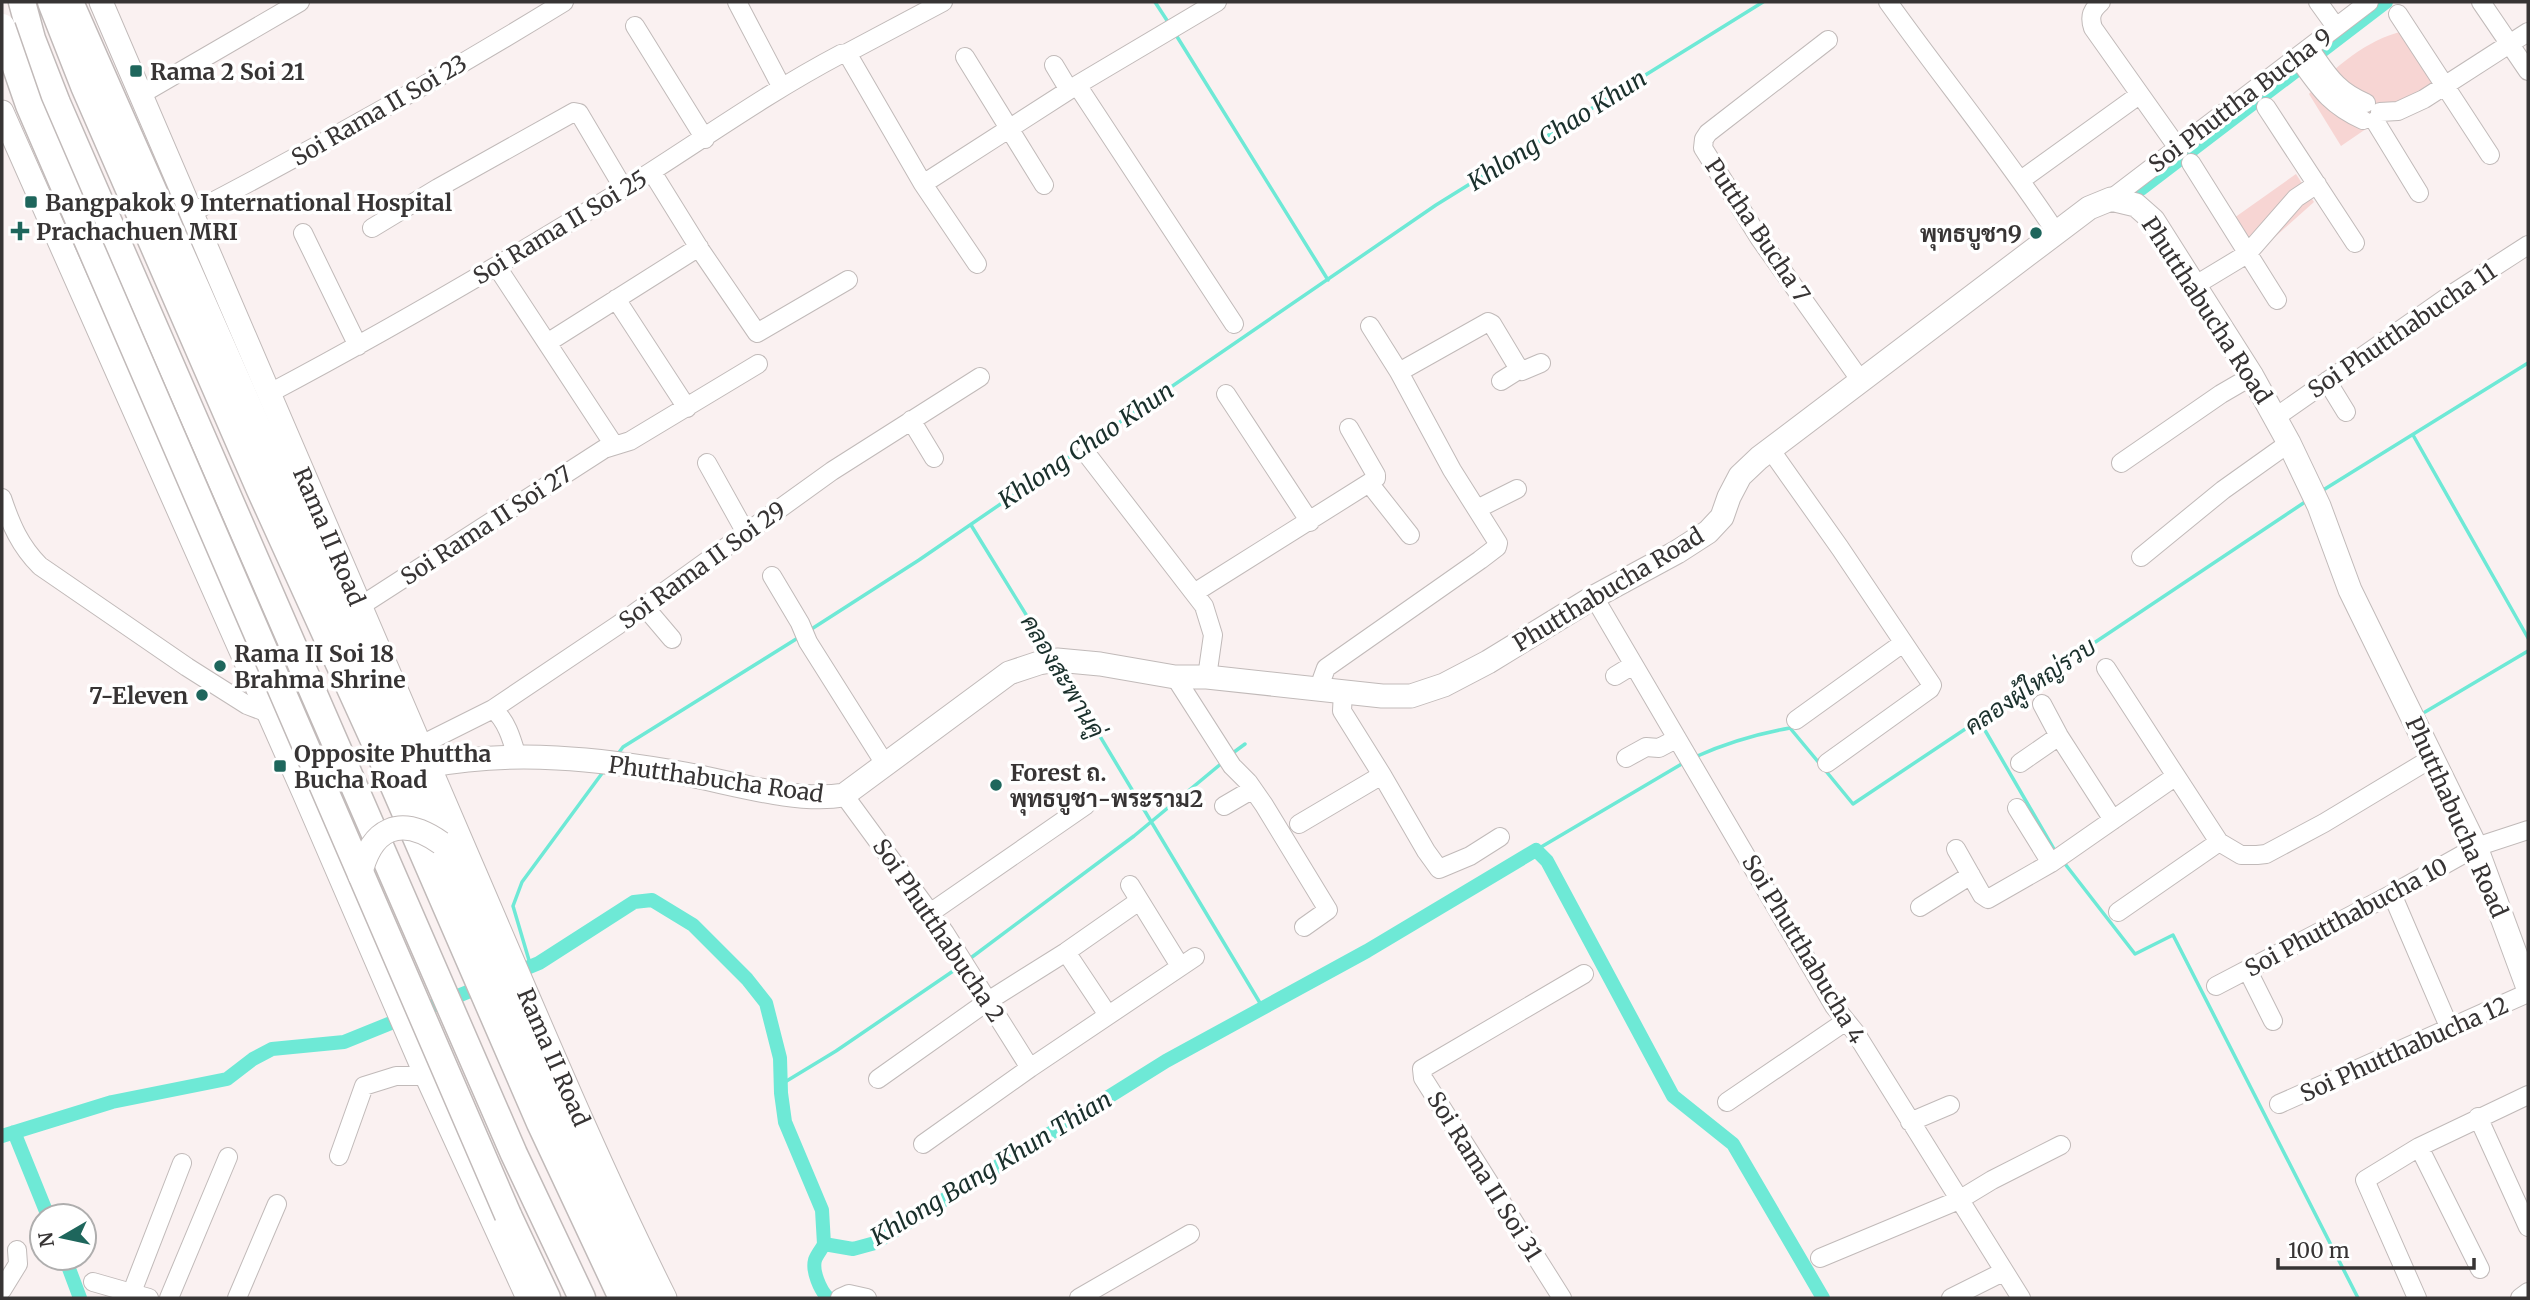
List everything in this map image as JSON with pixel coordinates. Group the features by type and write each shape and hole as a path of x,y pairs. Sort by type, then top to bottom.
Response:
{"highway":[{"path":"8,2 31,68 111,253 254,560 324,760 381,897 470,1099 565,1298"},
{"path":"22,2 57,103 514,1154 582,1298"},
{"path":"50,2 149,237 376,745"},
{"path":"50,2 71,68 109,156 540,1142 613,1298"},
{"path":"68,2 590,1180 648,1298"},
{"path":"2,24 29,106 360,876 547,1298"},
{"name":"Rama II Road","path":"376,745 503,1038 622,1298"}],"main road":[{"name":"Rama II Road","path":"68,2 250,426 376,745"},
{"name":"Rama II Road","path":"100,2 535,1013 601,1163 665,1298"},
{"path":"2,38 94,254 215,509 324,760"},
{"path":"2,112 424,1070 528,1298"},
{"name":"Phutthabucha Road","path":"424,756 552,757 586,760 804,797 828,798 844,795 1009,673 1048,661 1100,664 1175,677 1207,677 1318,690 1411,696 1444,685 1488,662 1708,532 1722,517 1740,476 1770,449 2055,231 2089,208 2111,199 2136,205 2153,220 2252,376 2290,443 2315,497 2350,590 2476,847 2528,988"},
{"path":"360,876 370,847 389,831 416,829 441,843"}],"street":[{"path":"140,95 300,2"},
{"name":"Soi Rama II Soi 23","path":"191,213 444,75 564,2"},
{"path":"737,2 781,86"},
{"name":"Soi Rama II Soi 25","path":"268,394 497,267 705,139 781,86 943,2"},
{"path":"923,184 1073,87 1217,2"},
{"path":"1888,2 2021,180 2055,231"},
{"path":"2101,2 2093,9 2090,19 2092,27 2178,148"},
{"path":"2318,2 2336,27"},
{"name":"Soi Phuttha Bucha 9","path":"2111,199 2369,2"},
{"path":"2481,2 2528,71"},
{"path":"2398,14 2490,155"},
{"path":"635,26 705,139"},
{"path":"2303,52 2330,101 2341,110 2371,114 2398,111 2424,99 2528,32"},
{"name":"Puttha Bucha 7","path":"1828,40 1708,133 1703,148 1760,239 1861,381"},
{"path":"847,53 923,184 977,264"},
{"path":"965,57 1044,186"},
{"path":"1054,65 1073,87 1234,324"},
{"path":"2021,180 2139,95"},
{"path":"2266,107 2355,243"},
{"path":"372,228 574,112 579,113 624,189"},
{"path":"2371,114 2419,193"},
{"path":"2191,163 2277,300"},
{"path":"652,172 757,333 848,280"},
{"path":"2194,286 2247,254 2296,198 2317,184"},
{"path":"303,233 358,346"},
{"name":"Soi Phutthabucha 11","path":"2276,417 2449,296 2528,245"},
{"path":"547,343 699,247"},
{"path":"497,267 614,445"},
{"path":"616,299 687,408"},
{"path":"1399,372 1488,322 1492,324 1520,369 1524,371 1541,363"},
{"path":"1318,690 1326,668 1497,547 1498,543 1452,470 1399,372 1370,326"},
{"name":"Soi Rama II Soi 27","path":"359,607 614,445 630,441 758,364"},
{"path":"1501,381 1520,369"},
{"path":"2121,463 2203,406 2252,376"},
{"name":"Soi Rama II Soi 29","path":"424,756 645,606 832,471 980,377"},
{"path":"2327,381 2346,412"},
{"path":"1226,394 1310,522"},
{"path":"911,420 934,458"},
{"path":"1194,593 1376,478 1349,428"},
{"path":"2141,557 2223,490 2290,443"},
{"path":"1770,449 1924,672 1931,687 1827,763"},
{"path":"1086,453 1204,606 1213,635 1207,677"},
{"path":"707,463 746,533"},
{"path":"1369,483 1410,536"},
{"path":"1477,509 1517,489"},
{"path":"2,498 15,534 25,551 40,566 187,667 247,705 268,713"},
{"path":"772,576 808,642 884,764"},
{"name":"Soi Phutthabucha 4","path":"1594,597 1834,1006 2021,1298"},
{"path":"645,606 672,639"},
{"path":"1796,720 1903,643"},
{"path":"1615,676 1633,665"},
{"path":"2106,668 2219,842 2241,855 2266,854 2324,823 2432,758"},
{"path":"1175,677 1232,766 1252,789 1328,910 1304,927"},
{"path":"1343,692 1342,711 1439,869 1469,856 1500,837"},
{"path":"2042,704 2059,736 2113,820"},
{"path":"493,709 510,735 517,758"},
{"path":"2020,763 2059,736"},
{"path":"1626,758 1646,747 1683,751"},
{"path":"1299,824 1382,775"},
{"path":"1956,849 1987,899 2051,863 2176,776"},
{"path":"1224,806 1252,789"},
{"name":"Soi Phutthabucha 2","path":"844,795 930,913 1030,1068"},
{"path":"930,913 1086,805"},
{"path":"2017,808 2051,863"},
{"name":"Soi Phutthabucha 10","path":"2216,986 2476,847 2528,830"},
{"path":"2118,912 2219,842"},
{"path":"1920,907 1971,875"},
{"path":"878,1079 988,1001 1066,952 1135,893 1188,961 923,1144"},
{"path":"2392,894 2450,1029"},
{"path":"1066,952 1108,1015"},
{"path":"2248,971 2273,1021"},
{"name":"Soi Rama II Soi 31","path":"1562,1298 1423,1078 1422,1069 1584,974"},
{"name":"Soi Phutthabucha 12","path":"2279,1104 2528,993"},
{"path":"1727,1102 1846,1021"},
{"path":"340,1156 364,1086 424,1070"},
{"path":"2417,1298 2364,1180 2419,1147 2528,1095"},
{"path":"1910,1122 1950,1105"},
{"path":"2478,1117 2528,1227"},
{"path":"1819,1258 1959,1199 2061,1146"},
{"path":"2419,1147 2480,1269"},
{"path":"169,1298 228,1157"},
{"path":"93,1282 141,1295 182,1163"},
{"path":"237,1298 277,1204"},
{"path":"1079,1298 1190,1234"},
{"path":"2,1290 18,1264 17,1250"},
{"path":"1951,1298 2003,1272"},
{"path":"2520,1298 2528,1292"},
{"path":"840,1298 849,1294 867,1298"}],"shaded area":[{"path":"2404,31 2436,81 2341,146 2309,94 2329,74 2364,48"},
{"path":"2296,174 2314,202 2258,252 2234,218"}],"waterway":[{"path":"1155,2 1170,25"},
{"name":"Khlong Chao Khun","path":"810,630 919,560 1436,205 1763,2"},
{"path":"2141,189 2386,2"},
{"path":"1176,35 1328,280"},
{"name":"คลองผู้ใหญ่รวบ","path":"2320,492 2528,363"},
{"path":"2413,435 2528,638"},
{"name":"คลองผู้ใหญ่รวบ","path":"1825,770 1853,804 2308,500"},
{"name":"คลองสะพานคู่","path":"971,525 1049,652"},
{"name":"Khlong Chao Khun","path":"617,755 623,747 801,636"},
{"path":"2425,712 2528,651"},
{"name":"คลองสะพานคู่","path":"1059,668 1263,1008"},
{"path":"1979,720 2055,851"},
{"name":"คลองผู้ใหญ่รวบ","path":"1695,757 1718,747 1790,728 1820,764"},
{"path":"1230,755 1245,744"},
{"name":"คลองผู้ใหญ่รวบ","path":"1536,850 1685,762"},
{"path":"968,960 1134,836 1222,763"},
{"name":"Khlong Chao Khun","path":"531,967 513,906 522,882 603,772"},
{"name":"Khlong Bang Khun Thian","path":"510,975 539,963 634,902 652,900 693,925 747,979 766,1003 780,1058 785,1122 822,1210 824,1244 853,1249 875,1243 1166,1061 1367,951 1536,850 1547,861 1673,1096 1733,1144 1823,1298"},
{"path":"2062,860 2135,954 2173,935 2358,1298"},
{"path":"780,1085 836,1051 959,967"},
{"name":"Khlong Bang Khun Thian","path":"2,1136 112,1102 227,1079 253,1059 272,1049 344,1042 485,985"},
{"path":"14,1132 42,1202"},
{"path":"824,1244 815,1260 815,1269 828,1298"},
{"path":"70,1272 80,1298"}],"place":[{"name":"Rama 2 Soi 21","path":"136,71"},
{"name":"Bangpakok 9 International Hospital","path":"31,202"},
{"name":"Prachachuen MRI","path":"20,231"},
{"name":"พุทธบูชา9","path":"2036,233"},
{"name":"Rama II Soi 18 Brahma Shrine","path":"220,666"},
{"name":"7-Eleven","path":"202,695"},
{"name":"Opposite Phuttha Bucha Road","path":"280,766"},
{"name":"Forest ถ. พุทธบูชา-พระราม2","path":"996,785"}]}
